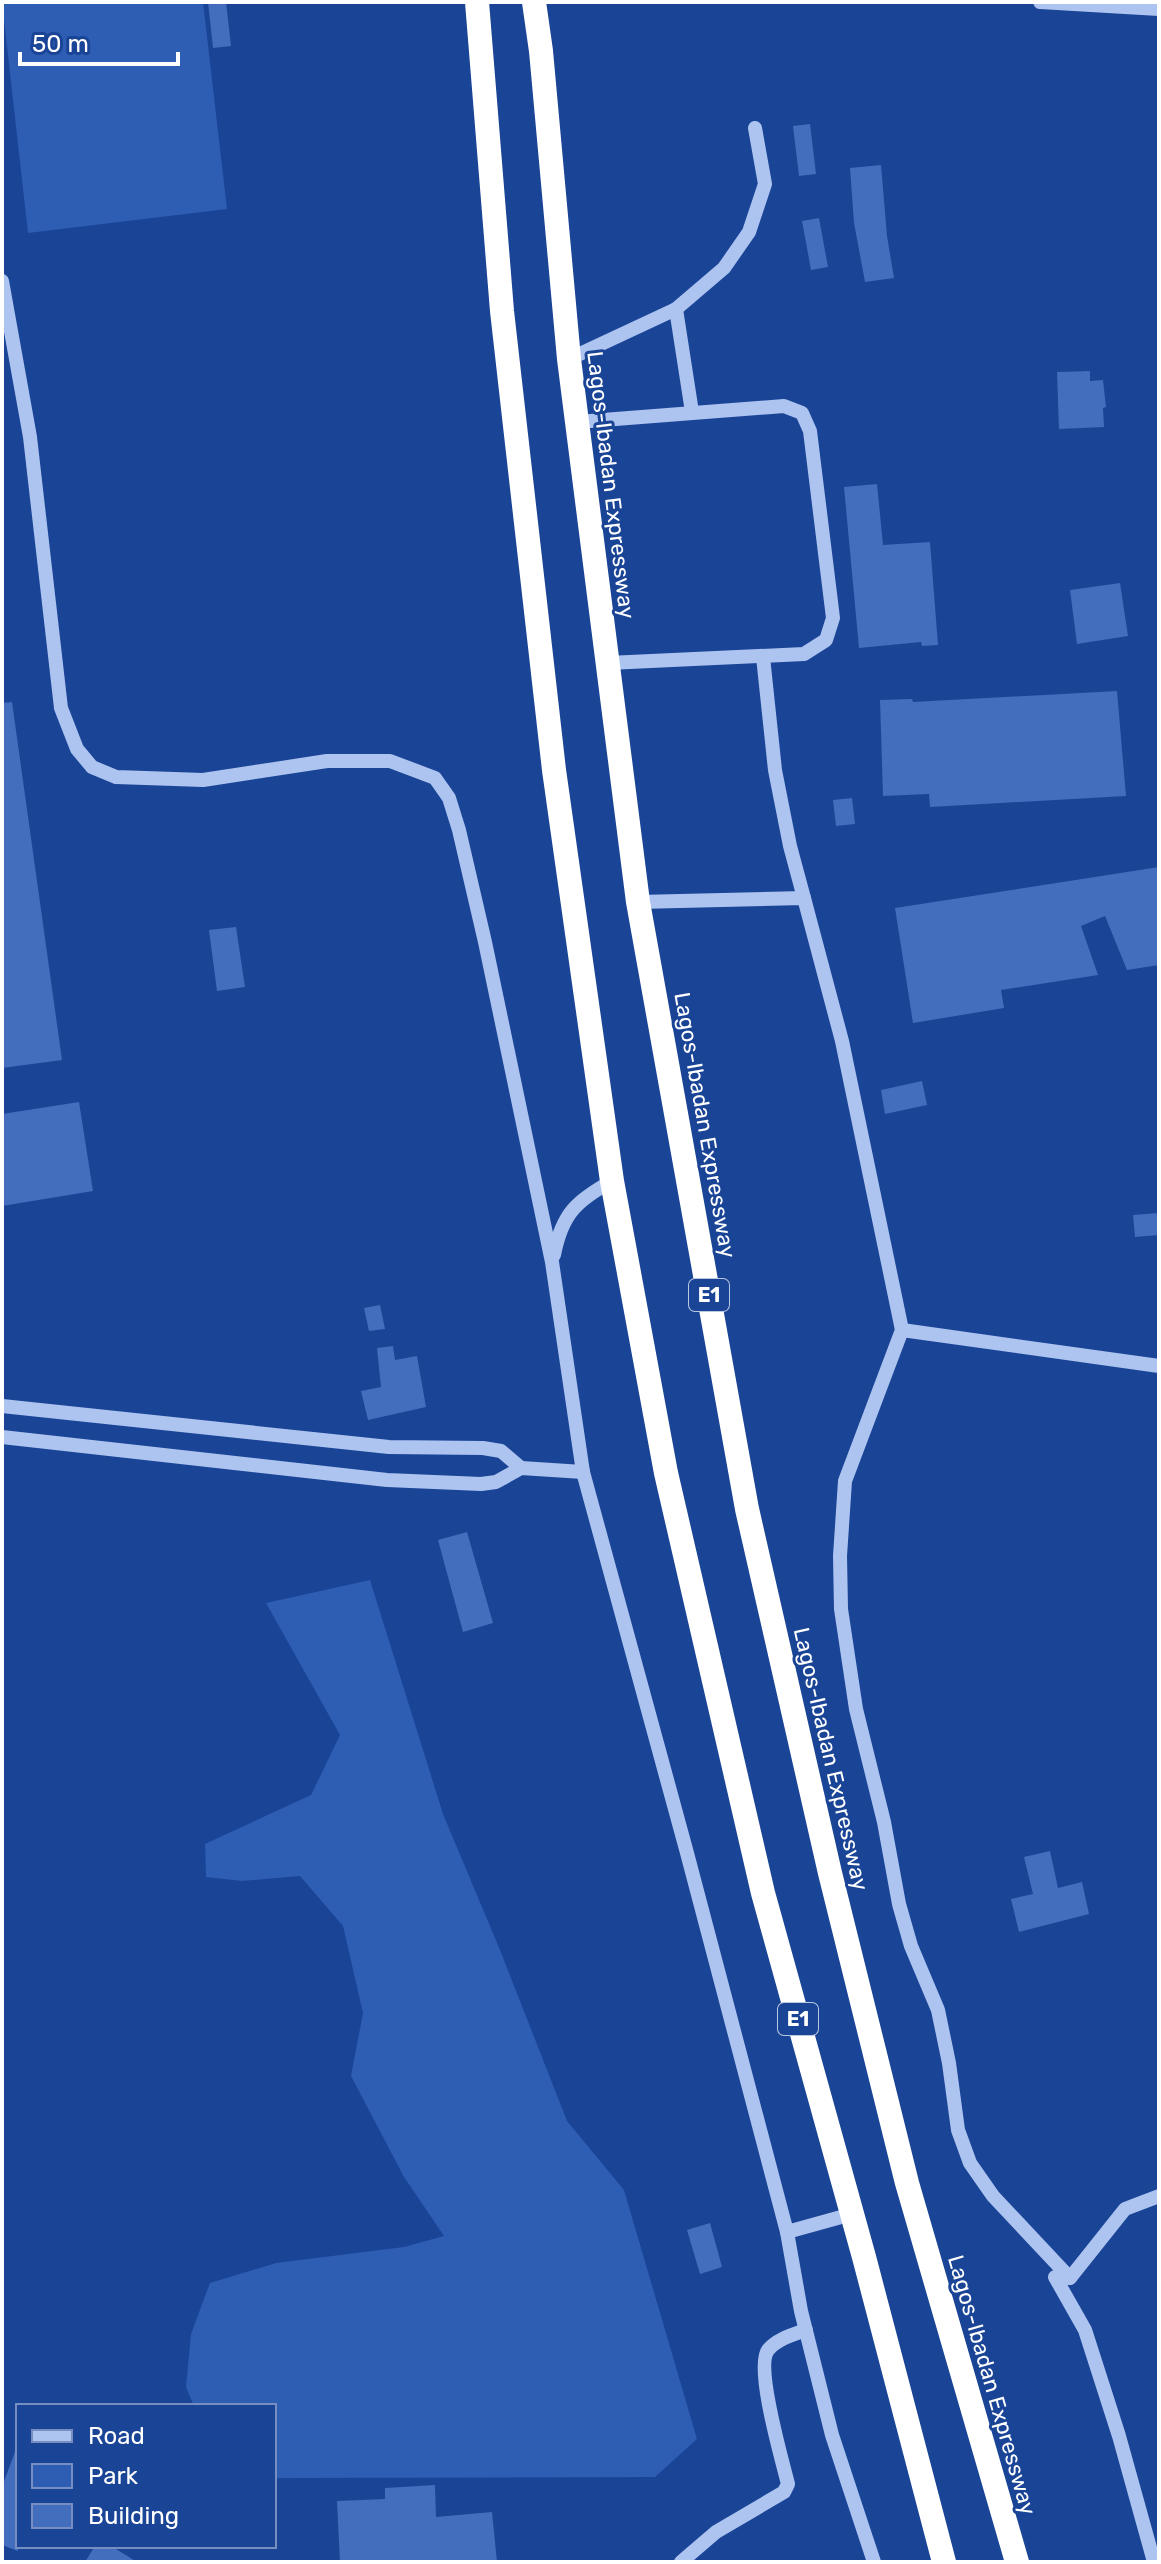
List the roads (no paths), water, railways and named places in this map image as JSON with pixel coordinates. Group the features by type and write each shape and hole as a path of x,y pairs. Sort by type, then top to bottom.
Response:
{"highway":[{"name":"E1","path":"477,2 502,311 530,565 554,770 612,1181 666,1473 759,1877 944,2562"},
{"name":"Lagos-Ibadan Expressway","path":"534,2 569,359 638,902 750,1524 830,1873 907,2183 1017,2562"}],"street":[{"path":"1040,2 1159,9"},
{"path":"569,359 676,309 724,268 749,232 765,184 755,128"},
{"path":"2,281 30,437 61,708 77,749 92,767 116,777 203,780 327,761 390,761 435,778 449,798 459,830 552,1262 583,1472 787,2232 806,2330 832,2435 874,2562"},
{"path":"676,309 692,412"},
{"path":"577,422 784,406 802,413 810,431 833,618 826,640 804,654 608,663"},
{"path":"763,657 775,770 790,846 842,1041 902,1330 845,1481 840,1556 841,1609 856,1709 884,1822 899,1904 911,1946 938,2010 958,2130 970,2163 993,2196 1070,2278"},
{"path":"638,902 804,898"},
{"path":"552,1262 564,1220 571,1210 612,1181"},
{"path":"902,1330 1159,1366"},
{"path":"2,1406 389,1447 483,1448 501,1451 521,1468"},
{"path":"2,1437 387,1480 481,1484 496,1482 521,1468 583,1472"},
{"path":"1070,2278 1125,2209 1159,2196"},
{"path":"787,2232 852,2214"},
{"path":"1070,2278 1055,2277 1085,2330 1154,2562"},
{"path":"681,2562 716,2532 784,2492 788,2484 763,2373 765,2353 777,2342 806,2330"}]}
